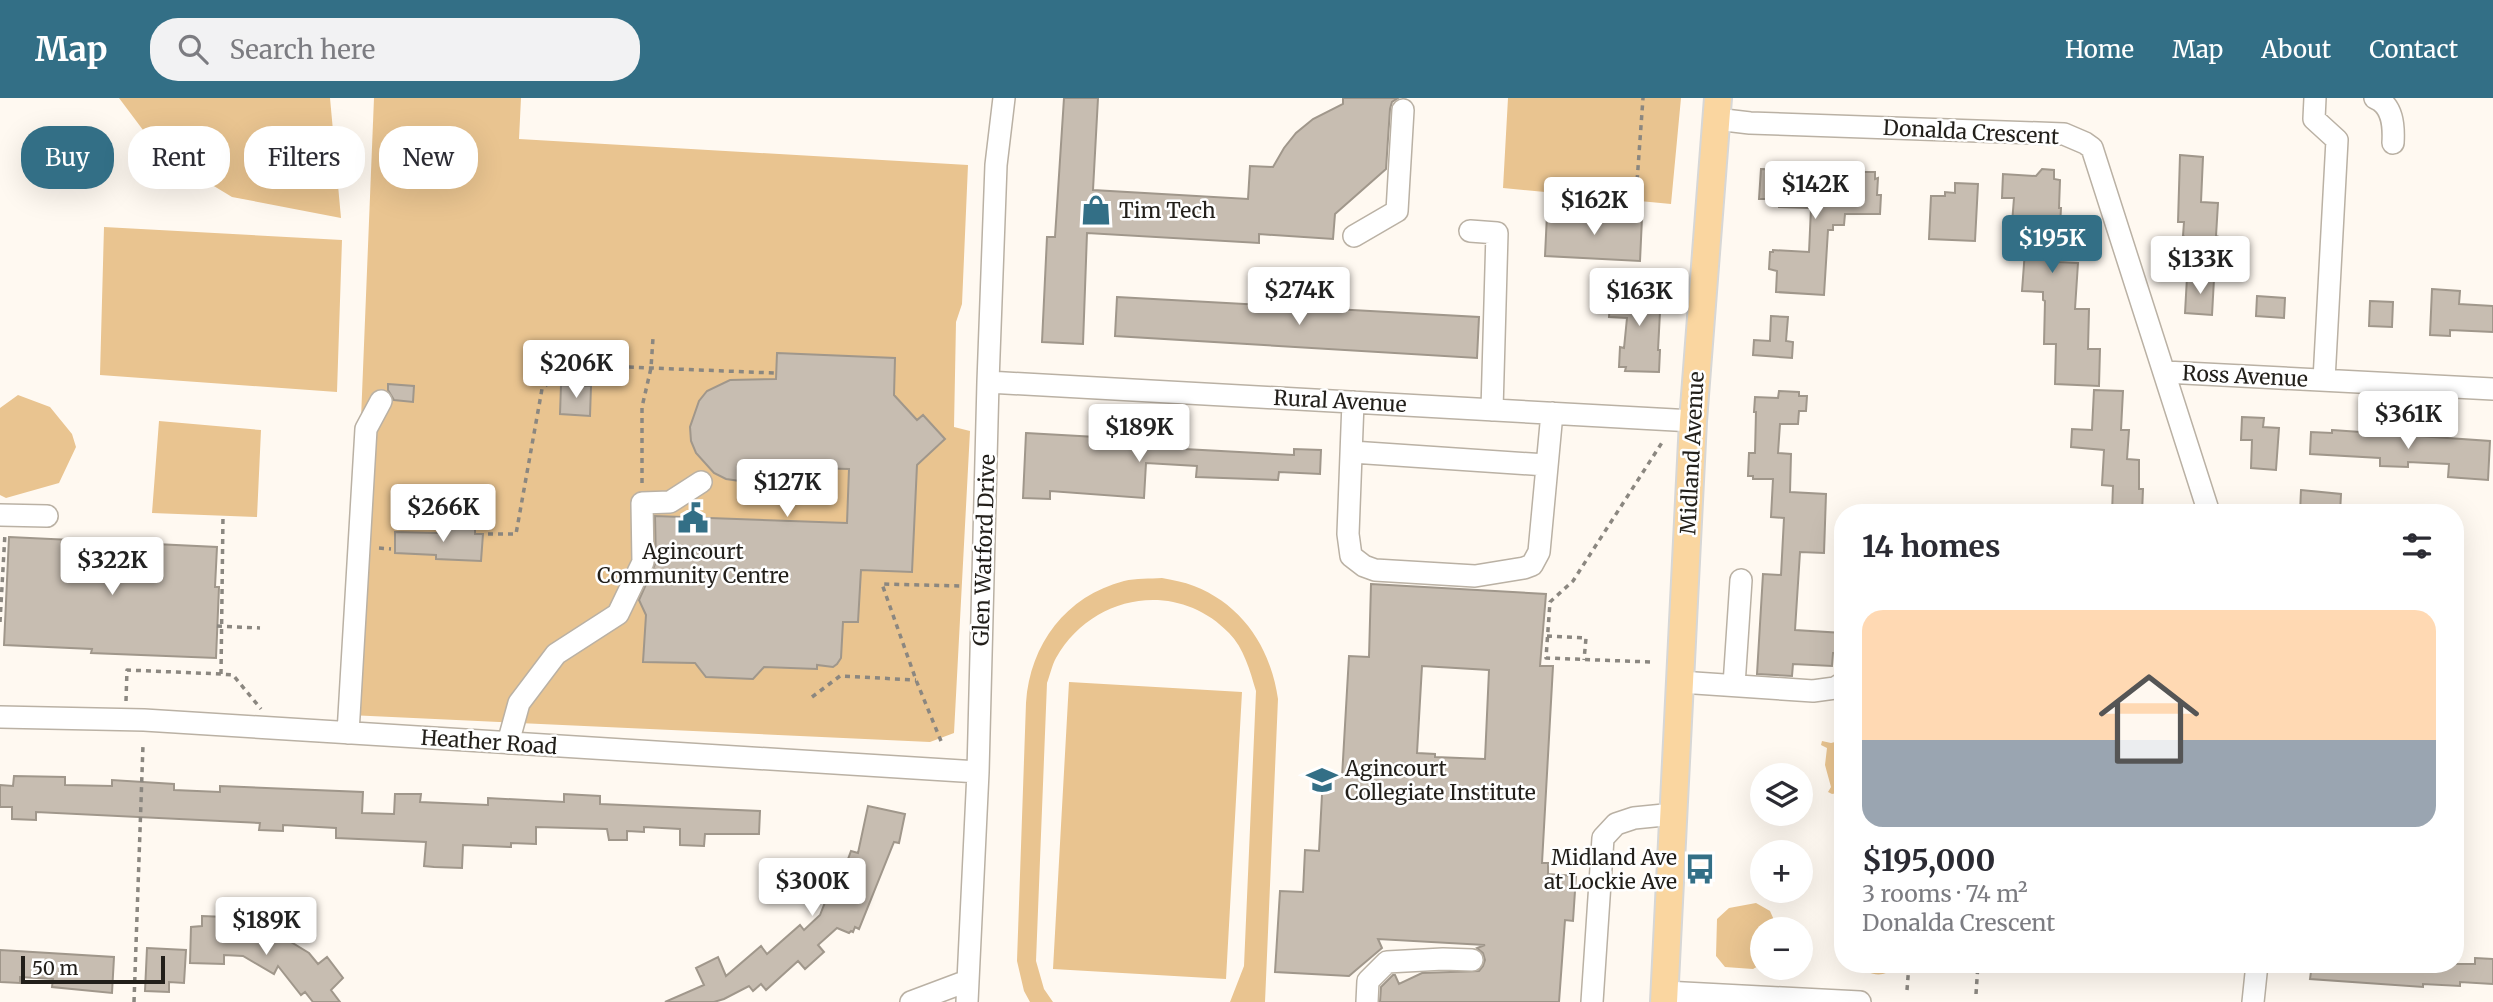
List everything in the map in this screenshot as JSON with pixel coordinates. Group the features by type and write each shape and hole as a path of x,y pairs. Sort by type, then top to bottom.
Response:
{"main road":[{"name":"Midland Avenue","path":"1665,997 1693,421 1717,108"}],"street":[{"name":"Glen Watford Drive","path":"967,991 978,772 996,165 1004,98"},
{"path":"2315,98 2314,119 2337,140 2324,380"},
{"path":"2375,98 2382,101 2395,122 2393,143"},
{"path":"1354,236 1397,211 1402,106"},
{"name":"Donalda Crescent","path":"1717,108 1749,123 2064,134 2092,148 2206,504"},
{"path":"1470,232 1497,233 1492,410"},
{"name":"Ross Avenue","path":"2165,372 2493,389"},
{"name":"Rural Avenue","path":"988,382 1693,421"},
{"path":"348,733 366,429 381,401"},
{"path":"1353,402 1348,534 1350,555 1363,566 1387,571 1475,576 1532,565 1539,552 1552,413"},
{"path":"1352,452 1546,465"},
{"path":"508,743 519,703 556,654 618,614 643,562 642,503 670,502 701,482"},
{"path":"3,515 47,516"},
{"path":"1734,685 1741,580"},
{"path":"1680,682 1822,691 1834,688"},
{"name":"Heather Road","path":"0,717 126,720 978,772"},
{"path":"1592,1002 1603,838 1616,824 1634,818 1674,814"},
{"path":"1367,1002 1368,981 1387,962 1472,960"},
{"path":"2253,1002 2256,973"},
{"path":"911,1002 967,991"},
{"path":"1665,997 1860,1002"}],"path":[{"path":"1635,210 1643,98"},
{"path":"642,503 642,407 651,368 653,338"},
{"path":"488,534 516,534 542,389 555,377 577,365 774,373"},
{"path":"1650,662 1546,658 1547,636 1550,602 1573,581 1663,441"},
{"path":"0,622 3,515"},
{"path":"221,674 223,515"},
{"path":"941,741 882,584 983,586"},
{"path":"220,626 260,628"},
{"path":"1547,636 1586,638 1584,660"},
{"path":"126,720 127,670 221,674 233,675 279,729"},
{"path":"812,696 840,676 916,680"},
{"path":"134,1002 143,745"},
{"path":"1907,990 1908,973"},
{"path":"1976,994 1977,973"}],"shaded area":[{"path":"119,98 330,98 333,126 244,126 244,189 338,189 341,218 232,197 219,189 230,189 230,126 140,126"},
{"path":"374,98 521,98 519,139 968,165 962,304 956,322 954,427 970,431 954,733 930,742 349,715"},
{"path":"1508,98 1681,98 1671,204 1503,188"},
{"path":"104,227 342,240 337,392 100,375"},
{"path":"18,395 50,407 72,434 76,447 59,483 6,498 0,495 0,408"},
{"path":"159,421 261,430 257,517 152,513"},
{"path":"1162,578 1194,586 1227,605 1252,631 1269,663 1274,681 1278,699 1265,1002 1230,1002 1244,966 1256,691 1243,653 1229,633 1208,616 1185,605 1161,600 1136,601 1113,608 1091,620 1072,636 1051,670 1047,683 1036,961 1044,989 1053,1002 1030,1002 1024,991 1017,961 1026,703 1035,661 1043,642 1055,626 1085,598 1124,581"},
{"path":"1069,682 1242,692 1226,979 1053,969"},
{"path":"1822,741 1834,742 1832,794 1828,792 1831,787 1825,765 1827,748 1821,745"},
{"path":"1756,903 1770,911 1773,917 1750,917 1750,969 1725,967 1716,956 1717,919 1729,908"}],"building":[{"path":"1064,98 1098,98 1093,190 1248,199 1250,166 1273,167 1296,133 1313,119 1343,104 1343,98 1398,98 1392,102 1390,109 1386,169 1335,214 1333,239 1259,234 1259,243 1087,233 1083,344 1042,342 1047,237 1055,237"},
{"path":"2180,155 2203,157 2201,202 2218,203 2216,236 2219,237 2219,248 2188,271 2189,239 2183,236 2184,222 2178,222"},
{"path":"1761,169 1795,170 1795,173 1801,173 1801,176 1850,179 1854,178 1854,172 1875,172 1875,179 1878,178 1880,214 1845,214 1844,225 1833,225 1833,230 1828,230 1824,295 1776,292 1777,271 1769,269 1770,252 1809,252 1811,208 1779,207 1779,199 1759,199"},
{"path":"2042,169 2054,170 2054,179 2060,180 2058,262 2078,263 2075,309 2089,309 2088,349 2100,349 2099,386 2055,384 2056,344 2044,344 2043,292 2022,291 2026,237 2011,236 2014,198 2002,198 2003,174 2036,176"},
{"path":"1955,183 1978,184 1975,241 1929,239 1931,196 1945,196 1945,192 1955,193"},
{"path":"1547,214 1642,218 1640,261 1545,256"},
{"path":"2187,277 2214,279 2212,315 2185,313"},
{"path":"2432,289 2460,291 2459,304 2493,306 2493,332 2450,330 2450,336 2430,335"},
{"path":"1611,290 1664,293 1663,312 1660,312 1659,372 1625,371 1626,367 1619,367 1620,347 1624,348 1627,318 1609,317"},
{"path":"2257,296 2285,298 2284,318 2256,316"},
{"path":"1117,297 1479,317 1477,358 1115,336"},
{"path":"2370,301 2393,302 2392,327 2369,326"},
{"path":"1771,316 1788,317 1786,341 1793,342 1792,358 1753,355 1754,340 1770,341"},
{"name":"Agincourt Community Centre","path":"777,353 895,358 894,395 917,420 923,415 945,439 917,465 912,572 861,570 858,622 843,622 841,658 833,667 764,667 753,679 706,677 695,663 643,662 646,615 639,600 656,562 655,516 847,523 849,469 811,468 811,485 726,479 714,473 696,453 691,441 690,427 699,401 707,391 730,380 776,379"},
{"path":"388,384 414,386 413,402 394,400 388,390"},
{"path":"561,385 591,386 590,416 560,414"},
{"path":"2094,390 2123,391 2121,430 2129,430 2127,459 2139,460 2139,489 2143,489 2142,504 2112,504 2113,486 2102,485 2104,450 2071,447 2072,429 2092,430"},
{"path":"1779,391 1799,392 1799,396 1807,396 1806,411 1799,411 1798,424 1780,424 1778,453 1791,454 1790,492 1826,494 1824,553 1800,552 1795,630 1834,632 1832,666 1793,664 1792,676 1757,674 1763,574 1781,575 1784,518 1771,517 1773,479 1753,479 1753,476 1748,476 1749,453 1755,453 1755,397 1778,398"},
{"path":"2242,417 2264,418 2263,427 2279,428 2276,470 2251,468 2252,440 2241,440"},
{"path":"2332,430 2490,441 2488,480 2448,477 2449,464 2408,462 2408,467 2380,466 2380,458 2310,454 2311,432 2332,433"},
{"path":"1026,433 1185,442 1184,449 1294,455 1294,449 1321,450 1320,474 1279,472 1278,480 1196,477 1197,466 1146,463 1144,498 1050,491 1050,499 1023,498"},
{"path":"2301,490 2341,494 2340,504 2300,504"},
{"path":"445,526 475,527 475,534 483,534 481,561 436,559 436,555 395,553 395,532 437,533 445,532"},
{"path":"9,537 217,547 215,587 219,587 216,658 91,653 92,649 4,645"},
{"path":"1371,584 1546,594 1540,666 1553,666 1542,863 1548,863 1548,874 1576,876 1573,921 1565,920 1559,1002 1380,1002 1381,987 1393,975 1399,984 1422,973 1479,971 1485,960 1483,953 1477,948 1485,945 1378,939 1382,948 1349,976 1275,972 1280,891 1303,892 1305,850 1319,851 1323,776 1342,777 1349,656 1369,657","holes":["1422,666 1489,670 1485,759 1435,757 1435,754 1417,753"]},
{"path":"14,776 65,777 65,785 112,786 112,780 174,784 174,790 220,792 220,786 363,792 362,813 394,814 395,794 421,794 420,802 488,805 488,798 564,802 564,794 600,796 600,804 760,811 759,834 705,834 704,846 680,845 680,829 644,827 644,832 627,831 627,840 609,840 607,829 536,827 536,844 511,843 511,847 463,845 462,868 434,867 424,866 426,842 336,838 336,828 283,825 283,831 259,830 260,823 36,812 36,820 12,819 12,807 0,807 0,785 13,786"},
{"path":"868,806 905,814 899,843 894,842 859,929 855,927 853,932 849,933 837,928 818,945 824,952 805,969 798,961 766,990 761,984 753,991 749,986 714,1002 665,1002 704,985 696,968 718,957 726,976 761,946 767,954 800,925 804,930 820,915 828,895 834,897 851,851 858,853"},
{"path":"202,916 225,917 226,934 256,934 260,929 268,935 271,930 309,953 318,964 327,957 343,978 331,990 340,1002 313,1002 305,992 301,995 278,966 274,974 243,956 224,955 224,964 190,963 191,927 202,926"},
{"path":"147,948 186,950 184,983 169,982 169,992 145,991"},
{"path":"0,950 114,957 112,993 52,987 53,979 20,977 20,983 0,982"},
{"path":"2475,958 2493,959 2493,984 2460,982 2460,986 2423,984 2423,987 2310,979 2311,973 2464,973 2464,964 2475,964"}],"place":[{"name":"Tim Tech","path":"1096,210"},
{"name":"Agincourt Community Centre","path":"693,518"},
{"name":"Agincourt Collegiate Institute","path":"1322,780"},
{"name":"Midland Ave at Lockie Ave","path":"1700,869"}]}
